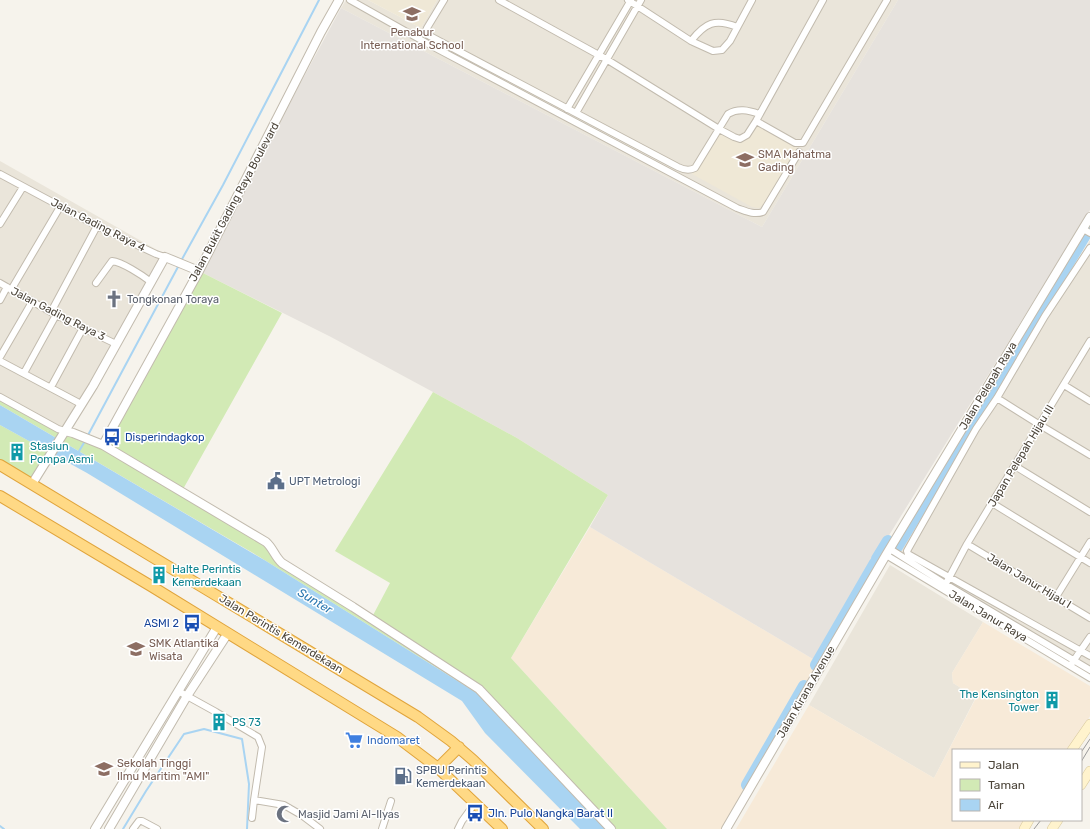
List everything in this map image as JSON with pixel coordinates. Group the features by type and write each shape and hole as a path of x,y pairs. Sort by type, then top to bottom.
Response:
{"highway":[{"name":"Jalan Perintis Kemerdekaan","path":"0,465 418,717 459,747 543,829"},
{"path":"0,496 228,633 397,737 438,768 502,829"},
{"path":"438,768 459,747"}],"main road":[{"path":"1073,749 1090,724"},
{"path":"1082,783 1090,771"}],"street":[{"name":"Jalan Bukit Gading Raya Boulevard","path":"102,444 339,0"},
{"path":"350,0 430,45 730,204 750,213 763,212 799,152"},
{"path":"444,0 427,28 426,32 428,36 685,170 692,170 695,168 724,118 728,114 733,111 747,110 759,114"},
{"path":"499,0 606,60 719,129 740,139 747,135 756,121 823,0"},
{"path":"567,109 630,0 639,3 691,41 713,51 722,50 730,41 752,0"},
{"path":"756,121 795,143 803,143 887,0"},
{"path":"576,113 639,3"},
{"path":"691,41 698,31 705,26 720,23 730,24 737,27"},
{"name":"Jalan Gading Raya 4","path":"0,174 97,226 156,254 195,269"},
{"path":"0,224 23,187"},
{"path":"0,300 60,207"},
{"name":"Jalan Pelepah Raya","path":"888,552 1086,230 1090,217"},
{"path":"24,373 97,226"},
{"name":"Jalan Pelepah Raya","path":"949,575 908,554 908,549 976,429 997,398 1045,316 1090,248"},
{"path":"32,484 67,432 81,404 150,282 169,259"},
{"path":"96,283 107,266 114,261 139,274 150,282"},
{"name":"Jalan Gading Raya 3","path":"0,283 32,302 116,344"},
{"path":"0,357 32,302"},
{"path":"51,387 83,328"},
{"name":"Japan Pelepah Hijau III","path":"942,586 1089,345"},
{"path":"0,361 81,404"},
{"path":"1064,385 1090,401"},
{"path":"0,397 58,429 102,444 266,542 282,564 353,607 479,689 611,829"},
{"path":"997,398 1090,455"},
{"path":"1015,466 1090,512"},
{"path":"992,503 1090,563"},
{"path":"1056,597 1090,542"},
{"name":"Jalan Janur Hijau I","path":"967,544 1090,618"},
{"name":"Jalan Janur Raya","path":"888,552 1090,678"},
{"name":"Jalan Kirana Avenue","path":"726,829 888,552"},
{"path":"949,575 1090,656"},
{"name":"Jalan Janur Raya","path":"942,586 1090,670"},
{"path":"95,829 217,627"},
{"path":"109,829 187,696 228,633"},
{"path":"1070,666 1090,637"},
{"path":"178,692 253,734 260,741 262,747 252,818"},
{"path":"254,800 284,805 303,816 320,829"},
{"path":"382,829 391,801"},
{"path":"458,829 475,803"},
{"path":"134,829 139,821 142,821 157,829"}],"shaded area":[{"path":"346,0 368,0 421,28 437,0 898,0 762,227 341,8"},
{"name":"Penabur International School","path":"368,0 437,0 421,28"},
{"path":"898,0 1090,0 1090,210 875,558 818,662 590,527 608,495 517,438 331,337 199,271 341,8 762,227"},
{"name":"SMA Mahatma Gading","path":"758,124 797,147 765,203 759,208 752,207 692,174 722,126 740,137"},
{"path":"0,161 166,255 65,431 0,398"},
{"path":"1090,240 1090,675 898,556"},
{"path":"590,527 818,662 722,829 667,829 511,658"},
{"path":"890,565 983,622 952,673 953,683 976,697 934,778 809,705"},
{"path":"983,622 1090,686 1090,716 1070,749 952,749 952,821 1025,821 1020,829 736,829 809,705 934,778 976,698 953,683 952,673"}],"green space":[{"path":"199,271 282,313 182,491 266,542 277,559 371,619 390,583 335,551 433,392 517,438 608,495 511,658 667,829 608,829 480,695 258,556 0,405 0,398 58,429 99,443"},
{"path":"0,425 51,453 32,484 0,464"}],"water":[{"name":"Sunter","path":"0,405 266,561 480,695 608,829 580,829 485,733 462,701 87,473 0,425"}],"waterway":[{"path":"181,261 223,185 319,0"},
{"path":"897,547 1090,227"},
{"path":"87,437 179,265"},
{"path":"78,453 85,441"},
{"path":"877,559 888,541"},
{"path":"816,665 875,563"},
{"path":"747,785 804,686"},
{"path":"123,829 184,734 204,729 242,739 249,784 247,829"},
{"path":"0,826 4,829"}],"tram line":[{"path":"1082,751 1090,739"},
{"path":"1082,760 1090,747"},
{"path":"1034,829 1040,821"}],"place":[{"name":"Penabur International School","path":"412,14"},
{"name":"SMA Mahatma Gading","path":"745,160"},
{"name":"Tongkonan Toraya","path":"114,299"},
{"name":"Disperindagkop","path":"112,437"},
{"name":"Stasiun Pompa Asmi","path":"17,452"},
{"name":"UPT Metrologi","path":"276,481"},
{"name":"Halte Perintis Kemerdekaan","path":"159,575"},
{"name":"ASMI 2","path":"192,623"},
{"name":"SMK Atlantika Wisata","path":"136,649"},
{"name":"The Kensington Tower","path":"1052,700"},
{"name":"PS 73","path":"219,722"},
{"name":"Indomaret","path":"354,740"},
{"name":"Sekolah Tinggi Ilmu Maritim \"AMI\"","path":"104,769"},
{"name":"SPBU Perintis Kemerdekaan","path":"403,776"},
{"name":"Jln. Pulo Nangka Barat II","path":"475,813"},
{"name":"Masjid Jami Al-Ilyas","path":"285,814"}]}
